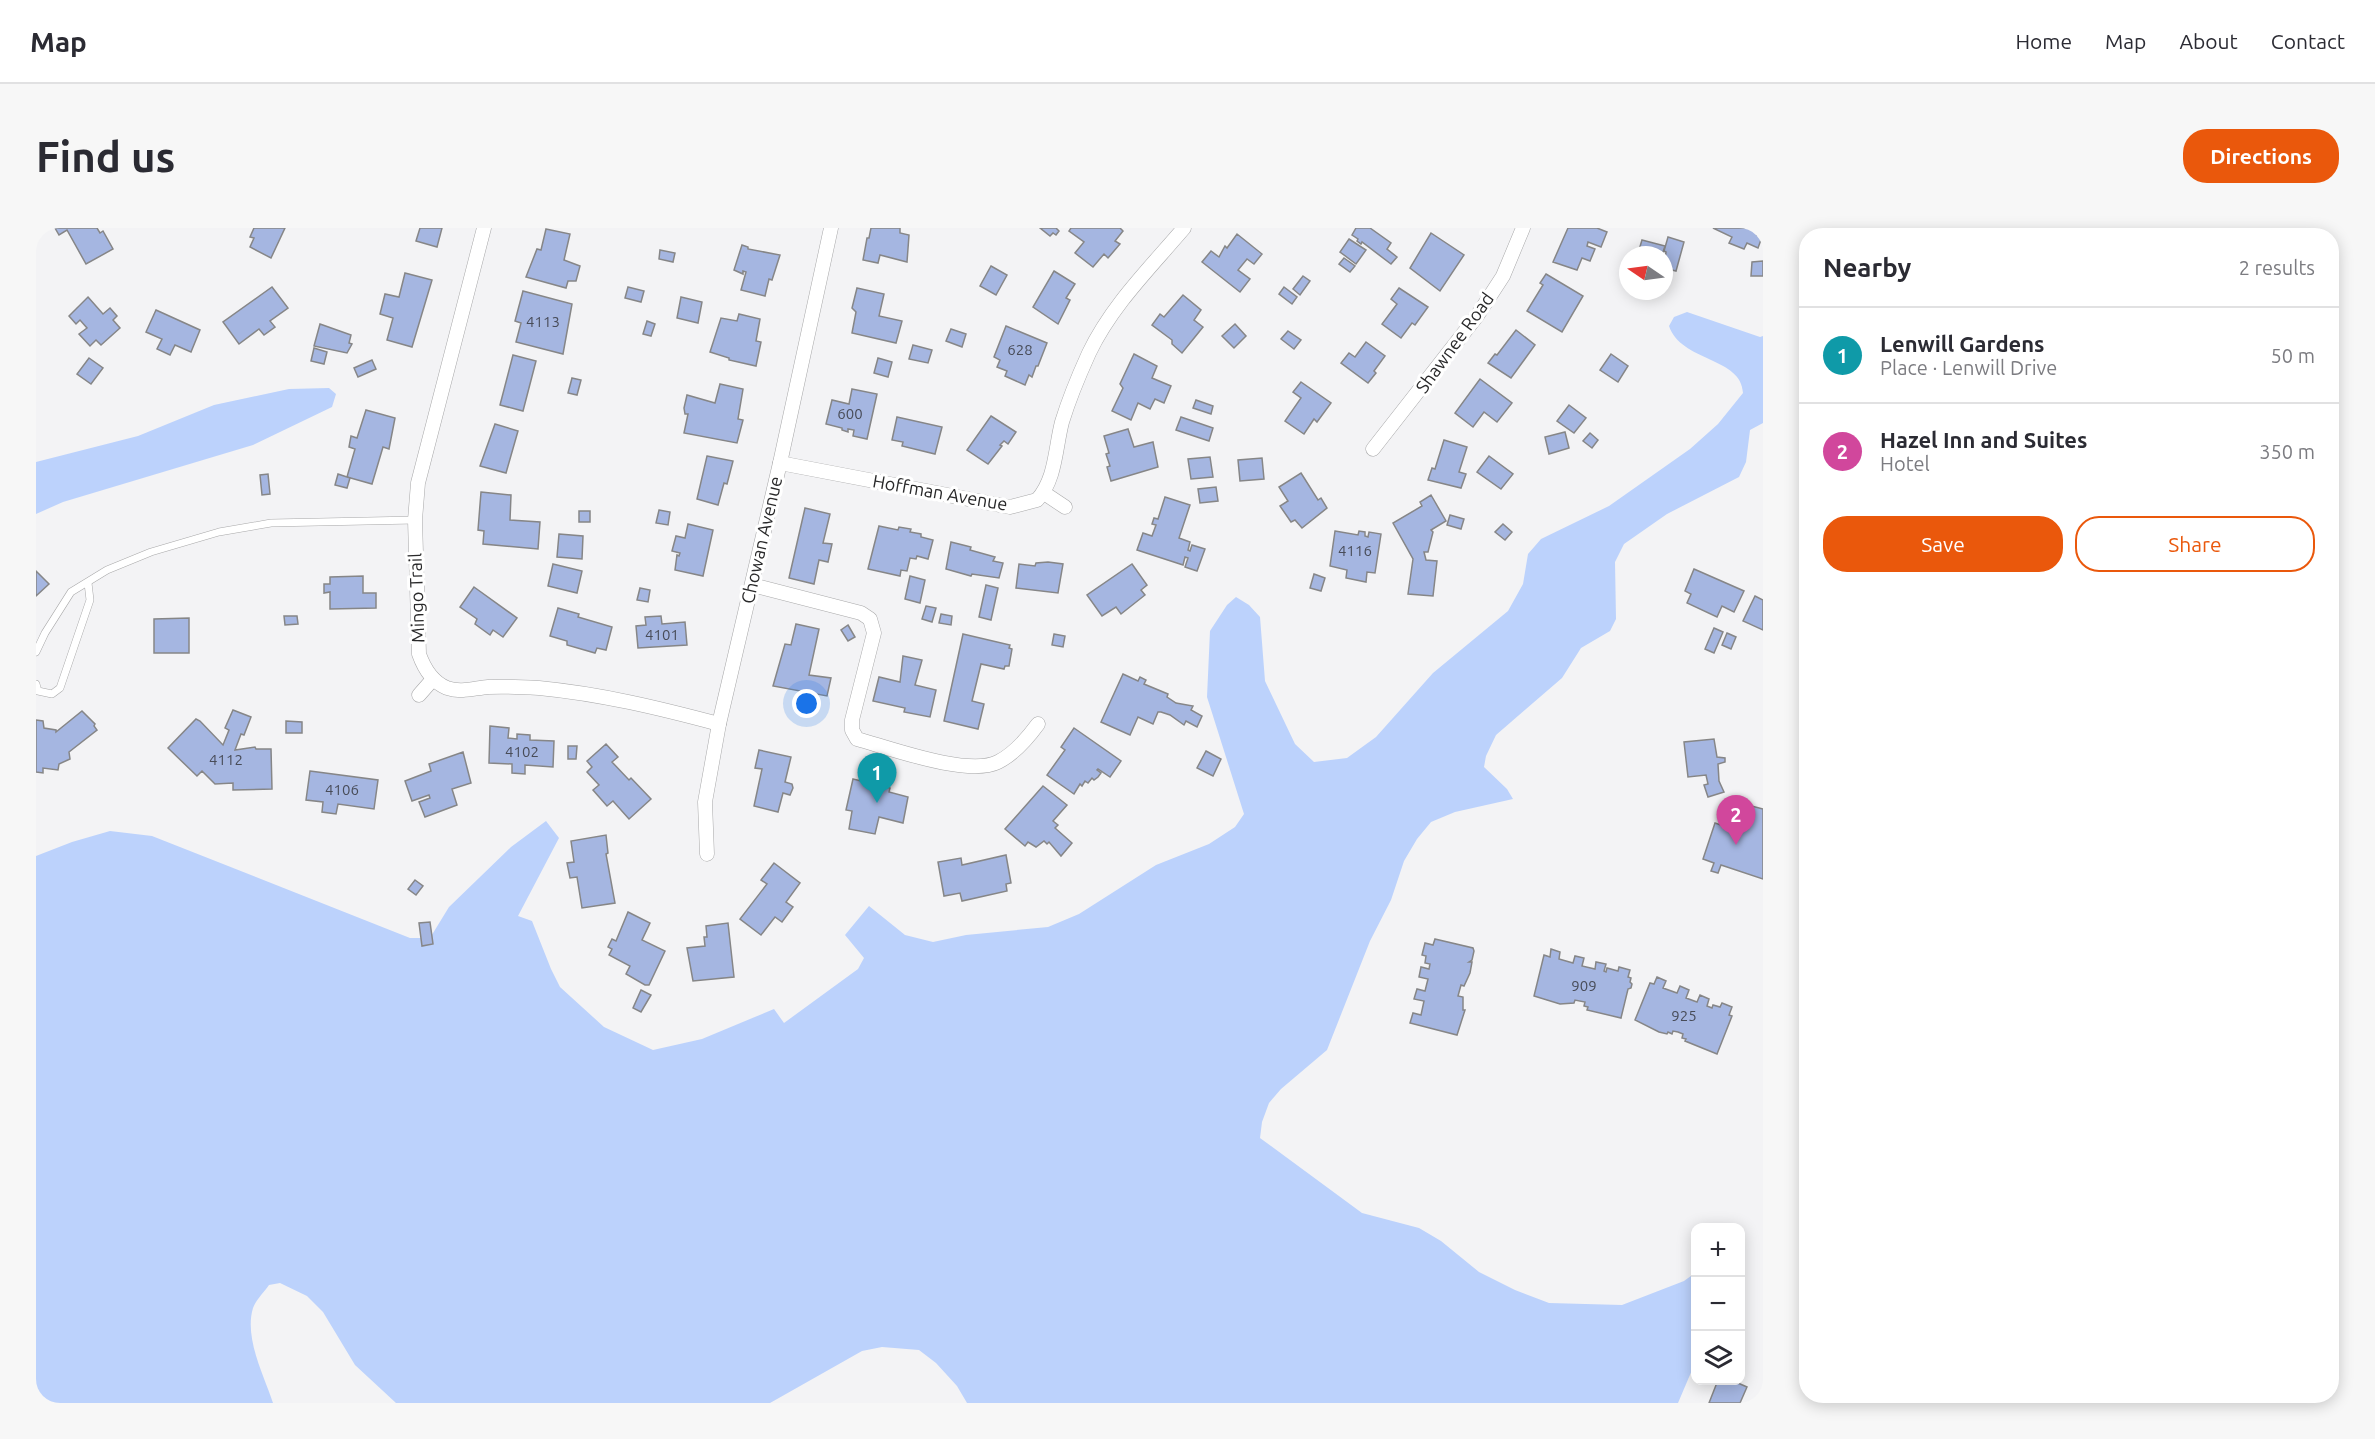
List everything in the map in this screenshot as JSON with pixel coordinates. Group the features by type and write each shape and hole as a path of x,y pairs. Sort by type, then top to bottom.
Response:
{"street":[{"name":"Mingo Trail","path":"433,679 422,664 419,654 415,520 418,483 484,228"},
{"name":"Chowan Avenue","path":"707,854 705,802 719,724 780,463 831,228"},
{"path":"1065,507 1044,493 1049,483 1062,422 1089,353 1106,321 1123,298 1184,228"},
{"name":"Shawnee Road","path":"1373,449 1477,316 1503,276 1523,228"},
{"name":"Hoffman Avenue","path":"780,463 1010,507 1037,500 1044,493"},
{"path":"752,585 861,613 870,619 874,633 852,720 852,730 857,739 966,767 984,766 997,762 1012,752 1025,741 1038,724"},
{"path":"419,695 433,679 447,688 461,690 522,687 577,692 625,700 719,724"}],"lane":[{"path":"36,652 71,592 107,570 151,552 219,532 271,523 415,520"},
{"path":"36,684 38,691 52,694 60,688 90,600 88,583"}],"water":[{"path":"1687,312 1760,337 1763,336 1763,423 1750,430 1746,462 1739,477 1667,514 1624,544 1615,562 1616,619 1610,631 1581,648 1562,678 1496,735 1486,756 1484,767 1507,789 1513,799 1455,812 1431,822 1417,839 1404,861 1391,900 1370,941 1327,1050 1281,1089 1269,1103 1262,1122 1260,1138 1362,1213 1419,1228 1441,1241 1479,1272 1515,1290 1549,1303 1622,1305 1684,1281 1691,1276 1691,1372 1678,1403 967,1403 957,1386 936,1363 919,1350 882,1347 862,1351 770,1403 396,1403 355,1365 323,1312 307,1296 280,1283 269,1285 258,1299 253,1308 251,1320 256,1356 273,1403 36,1403 36,856 110,831 152,836 410,938 430,938 449,907 511,847 546,821 559,838 518,916 532,921 560,987 604,1027 653,1050 702,1039 774,1009 784,1023 858,969 864,958 845,935 869,906 905,935 933,942 966,935 1048,927 1079,914 1156,865 1209,844 1235,827 1244,814 1207,697 1210,631 1227,605 1236,597 1249,605 1260,617 1265,681 1295,744 1314,762 1347,758 1376,737 1433,673 1508,611 1523,584 1528,554 1541,539 1609,506 1690,449 1718,424 1743,393 1740,381 1733,372 1685,347 1676,338 1669,326 1674,317"},
{"path":"329,388 336,394 332,407 253,445 63,502 36,514 36,462 138,436 214,405 289,389"}],"building":[{"path":"55,228 97,228 100,233 103,231 113,249 86,264 67,230 59,235"},
{"path":"254,228 285,228 271,258 250,247 254,238 250,237"},
{"path":"420,228 442,228 437,247 416,241"},
{"path":"871,228 900,228 900,233 909,235 907,262 880,255 878,263 863,260"},
{"path":"1040,228 1056,228 1059,231 1056,235 1053,233 1050,236"},
{"path":"1071,228 1120,228 1123,231 1115,241 1120,244 1108,258 1104,254 1093,267 1075,253 1084,242 1069,231"},
{"path":"1356,228 1370,228 1391,243 1387,249 1397,257 1391,264 1362,242 1361,244 1352,235"},
{"path":"1568,228 1597,228 1607,232 1601,247 1588,242 1587,246 1595,249 1590,261 1582,258 1577,270 1553,262"},
{"path":"1713,228 1760,228 1757,235 1762,237 1758,248 1747,243 1744,249 1729,243 1732,237"},
{"path":"546,229 570,234 564,260 580,266 576,281 568,281 566,288 526,277 537,249 541,250"},
{"path":"1431,233 1464,255 1440,291 1410,268"},
{"path":"1237,234 1262,254 1254,264 1247,259 1238,270 1250,279 1240,292 1202,262 1211,251 1219,257 1225,246 1227,248"},
{"path":"1668,237 1684,242 1676,271 1673,270 1673,246 1665,246"},
{"path":"1349,239 1366,250 1356,264 1340,252"},
{"path":"1642,240 1665,246 1640,246"},
{"path":"742,245 748,249 780,255 772,280 769,279 765,296 741,290 746,272 743,271 743,274 734,270"},
{"path":"660,250 675,253 673,262 659,259"},
{"path":"1344,258 1355,266 1350,272 1339,264"},
{"path":"1763,261 1763,276 1751,276 1752,262"},
{"path":"991,266 1007,275 996,295 980,286"},
{"path":"1054,271 1075,284 1066,298 1070,300 1058,324 1033,307"},
{"path":"405,273 432,280 412,347 387,340 393,318 380,314 385,294 399,297"},
{"path":"1546,274 1583,296 1562,332 1527,311 1543,285 1540,283"},
{"path":"1303,276 1310,281 1300,295 1293,289"},
{"path":"272,287 288,308 270,321 275,327 264,335 259,329 239,344 223,322"},
{"path":"628,287 644,291 641,302 625,298"},
{"path":"1284,287 1297,297 1292,304 1279,294"},
{"path":"857,288 884,294 879,316 902,321 896,343 852,333 856,312 852,308"},
{"path":"1399,288 1428,307 1415,325 1412,323 1401,338 1382,324 1397,304 1391,299"},
{"path":"523,291 572,304 563,354 516,342 521,323 515,321"},
{"path":"1183,295 1201,310 1194,320 1203,327 1182,353 1172,344 1172,340 1152,325 1160,314 1164,317"},
{"path":"88,297 103,314 110,308 117,316 113,320 120,328 101,345 96,340 90,346 79,334 87,328 80,320 76,324 69,316"},
{"path":"681,297 702,302 698,323 677,318"},
{"path":"156,310 200,330 191,352 175,345 170,355 157,349 162,339 146,332"},
{"path":"739,314 760,319 756,341 761,342 756,366 729,360 729,358 710,352 721,318 737,321"},
{"path":"647,321 655,324 651,336 643,334"},
{"path":"320,324 351,335 349,343 352,344 347,353 314,346"},
{"path":"1235,324 1246,336 1234,348 1222,336"},
{"path":"1006,326 1047,343 1038,366 1032,377 1029,375 1025,385 1005,376 1007,371 997,367 1000,360 994,357"},
{"path":"951,329 966,334 962,347 946,341"},
{"path":"1516,330 1535,345 1511,378 1488,363"},
{"path":"1288,331 1301,340 1294,349 1281,339"},
{"path":"1366,342 1385,356 1368,383 1341,363 1349,353 1355,357"},
{"path":"913,345 932,350 928,363 909,359"},
{"path":"314,348 327,352 324,364 311,361"},
{"path":"1134,354 1157,366 1152,378 1171,386 1164,403 1155,399 1150,409 1138,403 1131,420 1112,411 1123,388 1120,384"},
{"path":"1611,354 1628,366 1618,382 1600,370"},
{"path":"513,355 536,361 523,411 500,405"},
{"path":"89,358 103,368 91,384 77,374"},
{"path":"878,358 892,362 888,377 874,373"},
{"path":"372,360 376,369 358,377 354,368"},
{"path":"572,378 581,380 577,395 568,393"},
{"path":"1480,379 1512,403 1497,422 1484,412 1473,427 1455,413"},
{"path":"1301,382 1331,403 1317,422 1314,419 1304,434 1285,421 1301,398 1293,392"},
{"path":"720,384 743,389 738,419 743,420 737,443 684,433 688,414 685,414 684,408 687,395 715,403"},
{"path":"852,389 877,394 867,439 853,436 854,430 848,429 848,432 826,424 832,400 849,404"},
{"path":"1196,400 1213,406 1211,414 1193,408"},
{"path":"1569,405 1586,418 1574,433 1557,421"},
{"path":"366,410 395,418 389,449 383,447 372,484 347,477 355,449 349,447 351,436 357,438"},
{"path":"991,416 1016,432 1008,444 1004,441 1000,445 1002,446 988,464 967,450"},
{"path":"897,417 942,427 935,454 902,446 903,442 892,440"},
{"path":"1181,417 1213,428 1209,441 1176,430"},
{"path":"495,424 518,431 506,473 480,466"},
{"path":"1128,429 1134,447 1153,442 1158,467 1111,481 1106,454 1109,453 1104,436"},
{"path":"1565,432 1569,448 1549,454 1545,437"},
{"path":"1590,433 1598,440 1592,448 1583,441"},
{"path":"1444,440 1467,447 1459,472 1466,474 1461,488 1428,480 1432,468 1435,469"},
{"path":"707,456 733,461 718,505 697,499"},
{"path":"1489,456 1513,474 1501,489 1477,472"},
{"path":"1210,457 1213,477 1191,479 1188,459"},
{"path":"1262,458 1264,479 1240,481 1238,460"},
{"path":"1301,473 1318,500 1321,498 1327,508 1302,528 1295,520 1291,522 1280,506 1288,501 1279,487"},
{"path":"268,474 270,494 262,495 260,475"},
{"path":"338,474 350,478 347,488 335,485"},
{"path":"1216,487 1218,501 1200,503 1198,489"},
{"path":"481,492 511,495 510,520 540,522 538,549 483,544 484,531 478,530"},
{"path":"1431,495 1446,521 1431,530 1433,532 1428,552 1424,552 1426,560 1437,561 1433,596 1408,594 1413,559 1393,523 1422,506 1420,502"},
{"path":"1165,497 1190,505 1179,538 1190,542 1188,550 1190,551 1192,545 1205,549 1197,571 1185,567 1188,558 1185,557 1183,565 1137,550 1143,533 1152,536 1156,525 1152,524 1154,518 1158,519"},
{"path":"805,508 830,514 823,543 832,544 828,562 819,560 814,584 789,578"},
{"path":"659,510 670,512 668,525 656,523"},
{"path":"579,511 590,511 590,522 579,522"},
{"path":"1450,515 1464,519 1461,529 1447,525"},
{"path":"688,524 713,530 703,576 675,570 677,555 679,556 680,553 672,551 676,536 685,538"},
{"path":"1503,524 1512,532 1505,540 1495,532"},
{"path":"879,526 898,530 899,527 911,529 910,532 933,540 928,559 917,556 916,559 910,558 907,571 901,570 900,576 868,569"},
{"path":"1335,531 1358,535 1359,531 1365,532 1365,536 1368,537 1369,532 1381,534 1375,573 1367,572 1366,582 1346,578 1347,570 1330,566"},
{"path":"559,534 583,536 582,559 557,557"},
{"path":"951,542 971,547 970,550 995,557 993,561 1003,563 999,578 972,574 971,576 946,569"},
{"path":"1036,563 1063,564 1058,593 1016,588 1019,564 1035,566"},
{"path":"553,564 582,571 577,593 548,586"},
{"path":"1132,564 1147,585 1141,590 1145,595 1121,614 1116,607 1102,616 1087,595"},
{"path":"1694,569 1744,591 1734,612 1722,606 1717,617 1687,603 1691,594 1685,591"},
{"path":"36,571 49,584 36,596"},
{"path":"1314,574 1325,578 1321,591 1310,588"},
{"path":"363,576 363,593 376,593 376,608 330,609 330,592 324,593 324,584 330,584 330,577"},
{"path":"910,576 925,580 920,603 905,599"},
{"path":"986,585 998,588 991,620 979,617"},
{"path":"474,587 517,618 503,637 493,630 490,635 475,624 477,619 460,607"},
{"path":"640,588 650,590 648,602 637,600"},
{"path":"1755,596 1763,600 1763,630 1743,621"},
{"path":"926,606 936,608 932,622 922,619"},
{"path":"558,608 579,614 578,617 612,627 606,650 597,648 595,653 567,645 567,641 550,636"},
{"path":"941,614 952,616 951,625 939,623"},
{"path":"284,616 297,616 298,624 285,625"},
{"path":"661,616 662,624 685,622 687,645 638,648 636,626 646,625 645,617"},
{"path":"189,618 189,653 154,653 154,619"},
{"path":"796,624 819,629 809,675 831,678 827,696 773,686 785,644 791,645"},
{"path":"848,625 855,637 848,641 841,630"},
{"path":"1714,628 1723,632 1714,653 1705,649"},
{"path":"1727,633 1736,637 1731,649 1722,645"},
{"path":"963,634 1010,645 1009,648 1012,649 1009,666 1005,666 1004,669 981,664 972,701 984,704 978,729 944,721"},
{"path":"1054,634 1065,636 1063,647 1052,645"},
{"path":"903,656 922,660 915,685 936,690 930,717 904,712 905,708 873,701 879,677 900,682"},
{"path":"1123,674 1138,681 1140,677 1146,680 1144,684 1168,694 1167,697 1176,703 1193,706 1191,710 1202,716 1197,727 1186,721 1184,725 1170,715 1161,712 1158,712 1153,724 1138,717 1130,735 1101,722"},
{"path":"233,710 251,717 235,750 255,747 256,749 271,749 272,789 233,790 233,783 215,784 202,771 197,776 168,748 196,719 223,745 229,730 225,728"},
{"path":"82,711 95,724 97,730 69,752 70,759 59,764 58,770 43,768 43,773 36,772 36,720 43,721 44,728 56,730 56,732"},
{"path":"286,721 302,722 302,733 286,733"},
{"path":"490,726 509,728 508,738 517,739 517,734 530,735 530,740 554,741 553,767 525,765 525,774 512,773 512,764 489,763"},
{"path":"1074,728 1121,761 1110,777 1098,769 1101,773 1098,777 1094,780 1092,778 1088,783 1085,781 1082,786 1080,784 1074,794 1047,775 1065,750 1061,747"},
{"path":"1714,739 1717,757 1725,758 1725,762 1718,764 1719,781 1724,792 1708,797 1704,785 1708,784 1706,775 1688,777 1684,742"},
{"path":"606,744 618,757 612,762 651,799 629,819 613,801 607,806 593,790 599,785 587,772 592,767 587,761"},
{"path":"568,746 577,746 576,759 568,759"},
{"path":"759,750 791,757 785,782 792,784 793,788 790,795 783,793 778,812 754,806 762,769 755,768"},
{"path":"1206,751 1221,759 1213,776 1197,768"},
{"path":"463,752 471,783 452,789 457,805 425,817 419,802 430,798 429,795 412,801 405,781 431,771 429,764"},
{"path":"310,771 378,780 374,809 338,804 336,814 322,812 323,802 306,800"},
{"path":"853,779 890,788 889,792 908,797 903,823 879,817 875,834 849,829 852,811 846,810"},
{"path":"1043,786 1067,805 1053,821 1058,825 1055,828 1072,843 1061,856 1049,842 1047,844 1044,841 1036,847 1028,842 1025,846 1005,829"},
{"path":"1744,804 1763,809 1763,879 1721,865 1718,873 1711,871 1714,863 1703,859 1715,823 1735,830"},
{"path":"606,835 608,853 606,854 615,903 582,908 577,877 570,878 567,863 574,862 571,841"},
{"path":"1006,855 1011,883 1006,884 1007,891 962,901 960,893 944,896 938,862 961,858 962,865"},
{"path":"774,863 800,883 786,902 793,907 782,922 775,917 761,935 740,919 767,884 761,880"},
{"path":"415,880 423,886 416,895 408,889"},
{"path":"628,912 650,923 642,940 665,951 649,985 626,974 630,966 609,955 612,949 608,947 612,939 616,941"},
{"path":"430,922 433,944 422,946 419,923"},
{"path":"728,923 734,977 693,981 687,948 705,946 706,926"},
{"path":"1435,939 1473,948 1474,951 1472,960 1469,962 1472,962 1470,973 1464,986 1461,985 1458,996 1463,997 1463,1010 1465,1010 1457,1035 1410,1023 1413,1013 1421,1015 1424,1001 1414,999 1417,989 1425,991 1428,979 1419,977 1421,967 1429,969 1430,964 1425,963 1426,956 1422,955 1425,943 1433,945"},
{"path":"1551,949 1560,952 1559,959 1573,963 1575,956 1584,958 1582,966 1595,969 1596,962 1606,964 1604,971 1606,972 1607,968 1618,971 1619,967 1630,970 1628,977 1631,978 1632,984 1628,989 1621,1018 1587,1010 1588,1007 1584,1006 1585,1002 1575,1000 1574,1003 1560,1004 1534,996 1544,955 1550,957"},
{"path":"1657,977 1666,981 1663,988 1677,993 1680,986 1689,990 1686,998 1697,1002 1700,995 1709,999 1707,1006 1712,1008 1713,1005 1720,1007 1722,1003 1732,1007 1729,1015 1732,1016 1717,1054 1685,1041 1686,1039 1682,1038 1683,1034 1673,1031 1672,1034 1659,1032 1635,1020 1650,983 1654,984"},
{"path":"641,990 651,995 641,1012 633,1008"},
{"path":"1716,1385 1747,1387 1740,1403 1709,1403"}],"place":[{"name":"Lenwill Gardens","path":"877,803"},
{"name":"Hazel Inn and Suites","path":"1736,845"}]}
